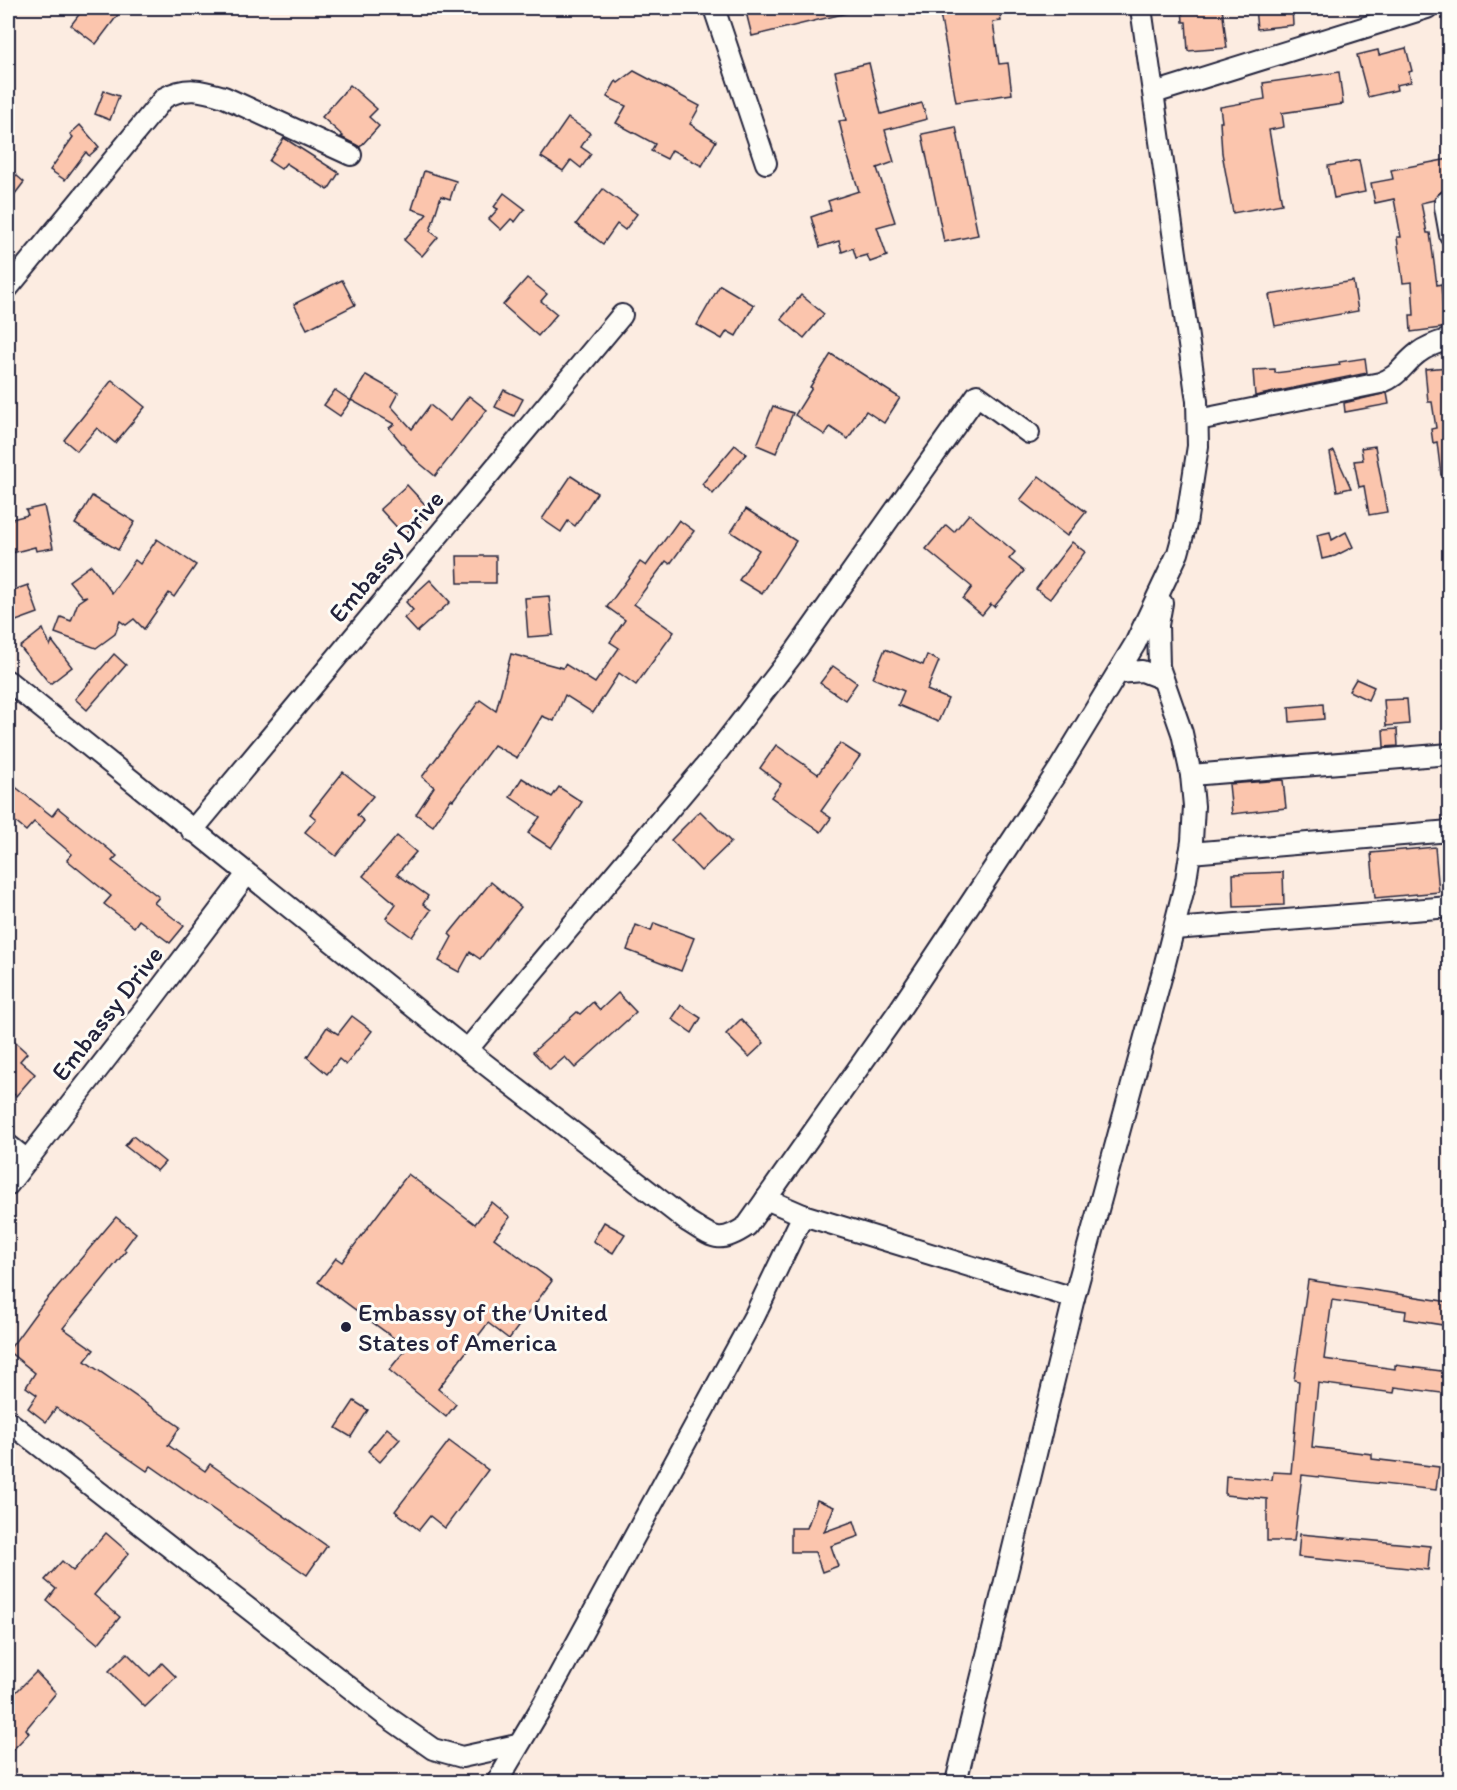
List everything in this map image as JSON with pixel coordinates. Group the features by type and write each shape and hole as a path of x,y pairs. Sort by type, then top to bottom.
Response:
{"street":[{"path":"714,8 766,163"},
{"path":"8,681 192,831 687,1221 708,1235 722,1239 734,1235 747,1226 900,1009 1059,770 1135,644 1178,553 1186,524 1198,446 1198,420 1193,362 1141,8"},
{"path":"1154,93 1427,8"},
{"path":"8,288 164,98 177,91 201,90 224,97 351,155"},
{"path":"1449,199 1445,207 1449,235"},
{"name":"Embassy Drive","path":"192,831 622,315"},
{"path":"1198,420 1380,383 1396,375 1419,352 1449,339"},
{"path":"468,1050 719,750 797,649 977,395 1029,433"},
{"path":"956,1782 1074,1298 1174,929 1190,853 1194,806 1191,774 1182,733 1163,679 1158,657 1158,625 1166,582"},
{"path":"1118,673 1142,671 1163,679"},
{"path":"1191,774 1449,754"},
{"path":"1190,853 1449,831"},
{"name":"Embassy Drive","path":"8,1185 247,874"},
{"path":"1174,929 1449,907"},
{"path":"8,1145 27,1160"},
{"path":"766,1199 803,1215 1074,1298"},
{"path":"497,1782 544,1703 755,1315 803,1215"},
{"path":"8,1421 386,1716 433,1749 462,1757 518,1745"}],"building":[{"path":"84,8 123,8 96,44 71,25"},
{"path":"745,8 846,8 847,13 752,36"},
{"path":"939,8 999,8 1001,21 993,22 999,64 1008,63 1012,94 956,102"},
{"path":"1182,8 1222,8 1227,48 1188,51 1186,22 1183,22"},
{"path":"1255,8 1292,8 1293,25 1257,29"},
{"path":"1406,48 1412,71 1409,72 1411,82 1396,85 1397,90 1368,97 1357,55 1378,50 1379,55"},
{"path":"869,63 881,114 922,103 927,119 885,130 894,162 877,168 895,222 877,227 887,256 870,262 867,255 856,258 853,248 842,252 839,241 820,247 811,217 831,210 828,201 859,191 839,121 846,120 835,71"},
{"path":"634,71 700,106 690,124 716,141 702,166 672,150 667,159 651,151 655,144 616,123 626,106 607,97 616,81 618,83"},
{"path":"1339,72 1343,104 1282,113 1284,127 1269,130 1282,204 1233,213 1222,153 1220,107 1265,99 1263,83"},
{"path":"350,85 377,109 369,117 379,126 360,147 341,137 343,136 322,117"},
{"path":"104,91 119,96 110,120 95,114"},
{"path":"568,118 590,133 581,147 591,154 581,168 571,160 563,171 541,157"},
{"path":"80,125 99,147 89,156 86,152 65,180 50,170 73,137 70,134"},
{"path":"956,127 978,235 944,242 922,134"},
{"path":"284,138 339,173 328,190 286,163 281,169 269,161"},
{"path":"1449,159 1449,187 1438,194 1434,200 1421,203 1427,233 1430,233 1437,285 1441,284 1443,312 1449,311 1449,327 1411,332 1410,315 1414,315 1412,282 1403,283 1397,237 1401,237 1394,199 1375,203 1371,183 1393,179 1391,170"},
{"path":"1359,160 1365,192 1334,198 1328,166"},
{"path":"8,168 24,182 8,203"},
{"path":"424,171 456,181 450,199 441,196 430,231 438,237 422,256 404,240 427,214 412,209"},
{"path":"603,189 637,214 625,230 617,224 603,244 576,224"},
{"path":"504,193 525,209 515,222 511,219 501,230 489,219 498,209 494,207"},
{"path":"527,278 547,294 541,301 557,314 538,336 503,305"},
{"path":"342,280 355,305 307,329 294,304"},
{"path":"1353,281 1358,311 1275,326 1269,295"},
{"path":"720,285 754,305 736,336 727,331 722,339 697,325"},
{"path":"801,295 824,314 804,338 781,319"},
{"path":"831,354 900,398 884,423 866,411 848,439 830,427 825,435 795,415"},
{"path":"1365,358 1367,373 1255,396 1253,370 1275,369 1275,373 1340,365 1339,362"},
{"path":"1449,367 1449,475 1441,475 1437,442 1433,443 1431,429 1436,428 1432,402 1428,402 1425,369"},
{"path":"366,375 398,393 391,406 412,429 430,405 450,421 469,396 487,410 435,476 417,461 389,428 394,424 351,400"},
{"path":"112,380 145,407 115,443 97,428 77,451 64,440"},
{"path":"335,390 351,401 340,416 324,405"},
{"path":"504,390 523,399 514,416 495,407"},
{"path":"1387,393 1389,404 1345,412 1344,403"},
{"path":"773,406 793,413 776,453 757,445"},
{"path":"735,445 746,454 713,494 702,484"},
{"path":"1375,446 1387,512 1369,515 1364,486 1359,487 1354,461 1363,460 1361,448"},
{"path":"1334,451 1351,488 1337,491 1330,453"},
{"path":"571,476 597,493 575,526 568,521 561,532 542,519"},
{"path":"1039,476 1086,512 1067,536 1020,500"},
{"path":"407,485 431,511 404,535 380,509"},
{"path":"92,496 135,522 118,550 75,524"},
{"path":"44,506 53,548 36,551 35,547 8,554 8,520 28,515 26,510"},
{"path":"746,509 796,541 762,594 739,580 759,550 731,532"},
{"path":"969,514 1015,552 1009,559 1024,571 994,607 991,604 982,615 963,599 972,587 926,549 946,525 954,532"},
{"path":"679,520 694,531 670,564 666,561 634,604 674,632 636,685 619,673 593,713 565,695 554,721 542,716 517,758 494,745 453,800 451,799 433,826 416,814 434,787 422,777 480,700 496,711 511,654 563,668 565,664 595,683 619,648 610,642 625,620 607,607 640,562 646,566"},
{"path":"1330,532 1332,540 1346,532 1353,547 1335,556 1322,559 1317,535"},
{"path":"157,539 196,565 174,597 169,593 144,629 134,619 126,625 120,621 115,634 96,648 55,633 61,617 71,621 78,602 87,596 82,597 69,581 91,565 112,593 135,560 140,564"},
{"path":"1072,542 1085,552 1050,599 1036,589"},
{"path":"457,556 496,556 496,583 458,583"},
{"path":"430,580 450,602 417,632 404,618 413,610 406,602"},
{"path":"28,585 38,613 8,624 8,592"},
{"path":"549,596 553,635 528,637 525,598"},
{"path":"43,629 50,646 52,641 72,667 50,684 20,647"},
{"path":"885,649 923,665 927,655 939,661 927,690 948,699 938,722 898,705 904,691 873,678"},
{"path":"114,654 126,665 87,710 75,699"},
{"path":"833,666 857,683 845,700 820,683"},
{"path":"1356,679 1374,687 1368,700 1349,691"},
{"path":"1407,699 1409,724 1386,726 1384,700"},
{"path":"1323,704 1324,719 1290,722 1289,707"},
{"path":"1397,729 1398,746 1384,747 1383,730"},
{"path":"840,743 860,756 821,811 831,818 821,832 771,797 781,784 760,768 776,745 818,774"},
{"path":"343,772 373,796 357,815 364,821 336,856 305,832 316,819 310,814"},
{"path":"522,778 552,797 559,787 582,802 551,848 528,833 540,817 510,797"},
{"path":"1283,780 1286,808 1232,814 1229,784"},
{"path":"8,781 52,816 58,808 117,856 112,861 159,897 154,903 184,926 170,943 139,920 134,927 104,904 111,896 67,860 72,854 34,822 26,831 8,816"},
{"path":"700,811 731,842 701,871 671,840"},
{"path":"397,836 416,852 397,874 428,896 423,904 431,910 412,937 386,918 396,904 363,876"},
{"path":"1435,847 1439,892 1375,898 1371,853"},
{"path":"1283,872 1284,905 1234,907 1233,874"},
{"path":"491,882 521,907 480,959 470,952 459,972 439,961 452,937 449,934"},
{"path":"654,923 694,938 681,971 627,950 636,925 651,931"},
{"path":"618,993 636,1012 575,1068 565,1057 550,1070 533,1052 577,1012 580,1014 593,1002 600,1010"},
{"path":"681,1005 701,1018 692,1033 672,1019"},
{"path":"352,1016 372,1031 346,1065 339,1059 327,1074 307,1057 327,1027 338,1034"},
{"path":"741,1019 764,1043 749,1057 726,1034"},
{"path":"8,1036 27,1053 20,1061 35,1074 16,1096 8,1089"},
{"path":"133,1136 165,1162 157,1171 125,1146"},
{"path":"408,1174 475,1224 492,1202 510,1217 494,1238 552,1281 509,1339 488,1323 438,1389 456,1404 446,1417 389,1370 407,1348 318,1282 336,1258 342,1262"},
{"path":"116,1217 136,1233 124,1249 126,1251 63,1328 94,1350 85,1361 180,1427 168,1445 205,1471 210,1464 327,1546 307,1575 151,1466 147,1471 56,1408 46,1422 28,1408 37,1395 26,1387 35,1373 8,1351 41,1306"},
{"path":"604,1222 625,1234 613,1253 593,1241"},
{"path":"1308,1280 1449,1302 1449,1326 1405,1319 1406,1311 1332,1300 1324,1359 1395,1369 1395,1365 1449,1372 1449,1394 1395,1387 1394,1393 1318,1383 1312,1447 1372,1454 1372,1459 1439,1467 1436,1490 1302,1475 1294,1541 1267,1541 1267,1499 1225,1495 1226,1476 1272,1480 1273,1472 1291,1473 1299,1381 1294,1380"},
{"path":"354,1401 368,1410 351,1437 336,1428"},
{"path":"387,1428 400,1439 380,1462 368,1451"},
{"path":"449,1441 488,1470 445,1528 430,1516 419,1530 395,1511"},
{"path":"817,1500 834,1507 824,1532 854,1521 859,1536 831,1546 838,1566 822,1572 815,1552 791,1552 791,1528 807,1528"},
{"path":"106,1533 129,1553 94,1595 120,1617 98,1644 47,1601 56,1589 45,1580 62,1561 73,1571"},
{"path":"1300,1534 1430,1546 1428,1570 1298,1557"},
{"path":"127,1653 150,1676 162,1663 176,1677 145,1707 109,1671"},
{"path":"36,1672 56,1693 26,1729 29,1733 8,1755 8,1700"}],"place":[{"name":"Embassy of the United States of America","path":"346,1327"}]}
